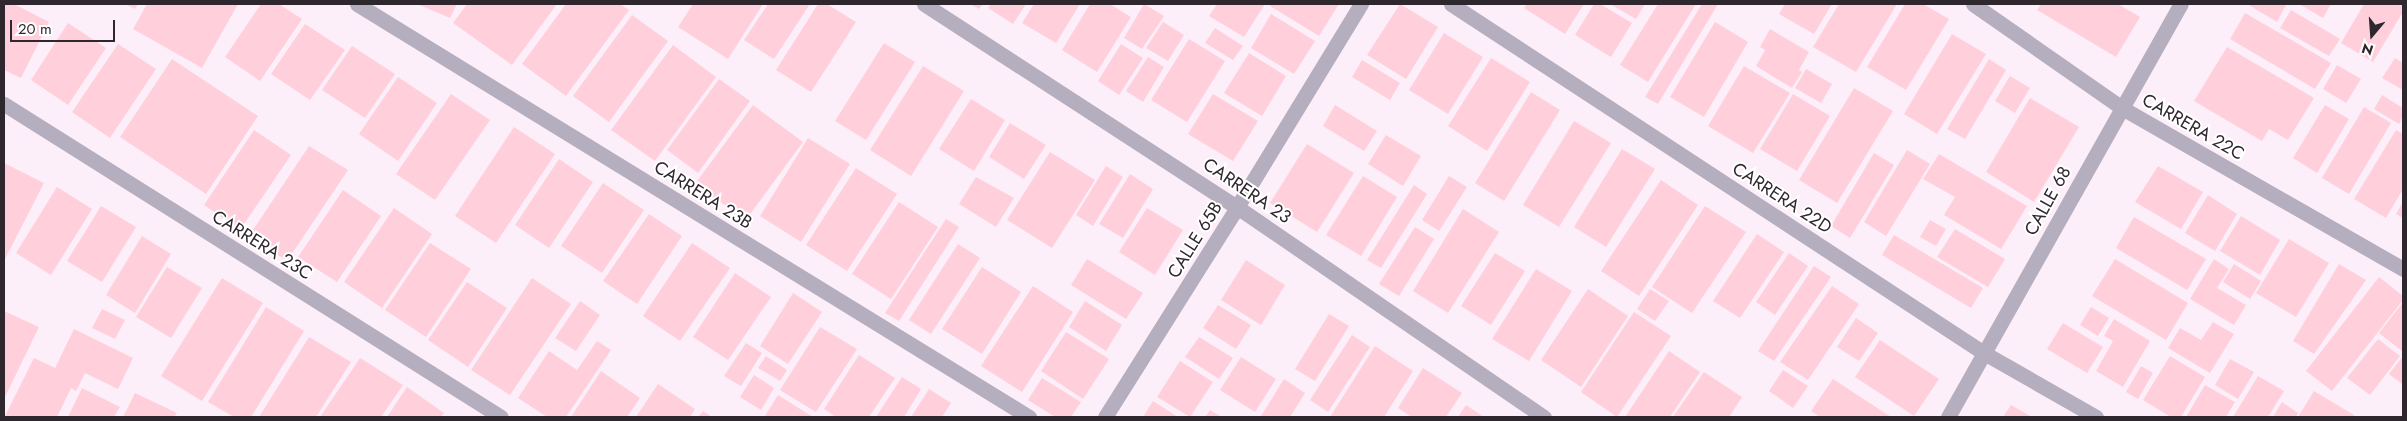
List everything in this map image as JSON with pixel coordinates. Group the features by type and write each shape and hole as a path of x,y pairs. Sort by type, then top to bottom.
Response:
{"street":[{"name":"CARRERA 23B","path":"357,4 1029,417"},
{"name":"CARRERA 23","path":"924,4 1237,207 1544,417"},
{"name":"CALLE 65B","path":"1105,417 1237,207 1360,4"},
{"name":"CARRERA 22D","path":"1451,4 1984,353 2096,417"},
{"name":"CARRERA 22C","path":"1973,4 2122,108 2403,269"},
{"name":"CALLE 68","path":"1948,417 2181,4"},
{"name":"CARRERA 23C","path":"4,104 501,417"}],"building":[{"path":"4,4 14,4 49,22 21,78 4,70"},
{"path":"125,4 138,4 135,9"},
{"path":"147,4 238,4 202,68 133,29"},
{"path":"261,4 279,4 302,19 260,81 225,57"},
{"path":"417,4 457,4 450,18"},
{"path":"467,4 557,4 512,65 453,23"},
{"path":"566,4 620,4 629,10 566,96 522,64"},
{"path":"693,4 763,4 728,59 678,27"},
{"path":"768,4 810,4 774,59 744,40"},
{"path":"818,4 827,4 856,22 811,92 776,70"},
{"path":"970,4 983,4 979,9"},
{"path":"991,4 1026,4 1013,24 988,8"},
{"path":"1034,4 1080,4 1056,43 1022,23"},
{"path":"1090,4 1110,4 1131,17 1097,72 1062,50"},
{"path":"1144,4 1164,16 1142,49 1124,38"},
{"path":"1217,4 1265,4 1244,37 1209,16"},
{"path":"1272,4 1339,4 1319,36 1270,6"},
{"path":"1400,4 1438,27 1406,79 1367,55"},
{"path":"1527,4 1584,4 1565,34 1524,8"},
{"path":"1594,4 1600,4 1632,23 1611,57 1575,35"},
{"path":"1610,4 1645,4 1636,19"},
{"path":"1658,4 1696,4 1648,82 1620,65"},
{"path":"1702,4 1718,4 1658,104 1645,97"},
{"path":"1785,4 1832,4 1814,34 1779,14"},
{"path":"1839,4 1897,4 1856,72 1813,47"},
{"path":"1905,4 1923,4 1949,19 1906,90 1867,67"},
{"path":"2041,4 2118,4 2140,17 2116,57 2037,10"},
{"path":"2247,4 2284,4 2286,5 2277,22"},
{"path":"2299,4 2331,4 2323,18"},
{"path":"2364,4 2403,4 2403,12 2373,62 2341,43"},
{"path":"2291,10 2340,39 2329,56 2280,28"},
{"path":"2245,13 2331,63 2315,89 2230,39"},
{"path":"1271,14 1315,41 1294,74 1251,48"},
{"path":"632,15 668,41 609,122 573,96"},
{"path":"1163,22 1184,35 1168,61 1146,48"},
{"path":"1715,22 1748,42 1704,117 1670,97"},
{"path":"68,23 106,48 68,105 31,80"},
{"path":"305,24 345,50 310,100 271,74"},
{"path":"1215,28 1243,46 1233,60 1205,43"},
{"path":"1770,29 1809,52 1799,70 1802,72 1792,88 1756,66 1765,50 1760,47"},
{"path":"1444,33 1483,57 1448,114 1409,90"},
{"path":"1952,34 1986,54 1937,134 1904,114"},
{"path":"1189,39 1225,61 1187,122 1151,100"},
{"path":"884,43 915,62 866,140 835,121"},
{"path":"118,44 156,69 110,138 72,112"},
{"path":"1121,44 1143,58 1119,95 1098,81"},
{"path":"673,45 716,77 655,161 611,130"},
{"path":"352,46 395,74 365,118 322,90"},
{"path":"2227,47 2314,98 2288,140 2269,129 2262,141 2194,101"},
{"path":"1249,53 1286,76 1262,116 1224,93"},
{"path":"1148,57 1164,67 1143,102 1126,91"},
{"path":"1491,58 1530,82 1487,151 1448,126"},
{"path":"2395,58 2403,63 2403,90 2382,78"},
{"path":"172,59 258,116 206,194 120,137"},
{"path":"1989,59 2006,70 1965,139 1947,129"},
{"path":"1362,60 1400,83 1390,100 1352,77"},
{"path":"2337,65 2361,79 2346,103 2323,89"},
{"path":"923,66 964,91 911,176 870,150"},
{"path":"1744,66 1790,93 1753,153 1708,126"},
{"path":"1806,69 1832,84 1821,103 1795,88"},
{"path":"2010,76 2030,88 2015,113 1995,101"},
{"path":"398,77 437,103 398,161 359,134"},
{"path":"719,79 750,101 698,173 667,150"},
{"path":"1854,88 1893,111 1837,203 1799,180"},
{"path":"1531,92 1560,110 1504,201 1475,183"},
{"path":"451,94 490,120 435,200 396,174"},
{"path":"1213,94 1258,121 1233,161 1188,134"},
{"path":"1793,94 1830,116 1797,171 1760,149"},
{"path":"2382,95 2403,108 2403,116 2399,124 2374,109"},
{"path":"2030,98 2079,127 2034,202 1986,172"},
{"path":"971,99 1005,120 974,171 939,149"},
{"path":"753,105 803,142 746,220 695,184"},
{"path":"1335,105 1377,131 1364,151 1323,126"},
{"path":"2325,105 2349,119 2317,173 2293,158"},
{"path":"2364,107 2391,123 2349,194 2322,178"},
{"path":"1574,121 1611,143 1559,227 1523,205"},
{"path":"1010,123 1046,145 1024,179 989,157"},
{"path":"514,127 555,154 496,243 455,216"},
{"path":"254,130 291,155 240,230 204,205"},
{"path":"2396,130 2403,134 2403,189 2386,218 2354,199"},
{"path":"1386,135 1421,156 1403,186 1368,164"},
{"path":"808,138 850,164 801,242 760,216"},
{"path":"1307,144 1354,173 1317,232 1270,203"},
{"path":"309,146 348,170 287,261 249,236"},
{"path":"1622,149 1655,169 1606,247 1574,227"},
{"path":"1907,150 1930,164 1886,236 1864,222"},
{"path":"1050,152 1095,180 1052,248 1007,220"},
{"path":"1874,153 1894,165 1850,238 1831,226"},
{"path":"1939,154 2027,206 2001,249 1944,215 1955,197 1923,179"},
{"path":"559,159 593,182 549,248 515,225"},
{"path":"4,163 44,183 4,261"},
{"path":"1106,166 1123,177 1093,226 1076,215"},
{"path":"2158,166 2203,192 2181,229 2135,202"},
{"path":"856,168 897,194 847,271 806,245"},
{"path":"1130,174 1153,189 1123,238 1099,224"},
{"path":"1363,176 1397,197 1361,256 1326,235"},
{"path":"1449,176 1467,187 1439,231 1422,220"},
{"path":"976,177 1014,198 996,227 959,204"},
{"path":"1661,180 1698,205 1639,296 1601,271"},
{"path":"603,183 644,210 602,273 561,246"},
{"path":"1414,185 1427,194 1381,268 1367,260"},
{"path":"57,187 92,209 51,275 16,253"},
{"path":"343,190 381,216 337,282 298,257"},
{"path":"2208,195 2237,214 2215,251 2185,233"},
{"path":"899,202 938,227 891,299 852,274"},
{"path":"2403,202 2403,218 2396,214"},
{"path":"101,206 136,227 102,282 67,261"},
{"path":"1705,206 1746,232 1692,313 1652,287"},
{"path":"394,208 432,234 382,308 344,282"},
{"path":"1147,208 1183,230 1155,275 1119,252"},
{"path":"1463,209 1499,232 1448,313 1413,291"},
{"path":"649,214 682,236 637,304 603,281"},
{"path":"2241,216 2280,240 2260,275 2220,251"},
{"path":"2134,217 2206,259 2187,290 2116,248"},
{"path":"946,219 959,227 899,321 885,313"},
{"path":"1930,220 1946,229 1936,246 1920,237"},
{"path":"1415,227 1434,239 1399,296 1379,284"},
{"path":"1955,229 2005,259 1988,287 1937,257"},
{"path":"1757,234 1784,252 1740,318 1713,301"},
{"path":"1894,235 1983,288 1971,308 1882,255"},
{"path":"142,236 171,254 135,313 106,295"},
{"path":"2289,239 2329,263 2296,317 2256,293"},
{"path":"430,243 471,269 426,337 385,310"},
{"path":"692,243 730,268 680,341 643,316"},
{"path":"958,244 980,258 931,334 909,320"},
{"path":"1495,253 1525,271 1491,325 1461,306"},
{"path":"1789,253 1808,266 1775,315 1756,302"},
{"path":"1087,259 1143,293 1126,319 1071,285"},
{"path":"2115,259 2188,303 2166,340 2092,296"},
{"path":"2214,259 2229,269 2217,288 2246,305 2234,325 2190,299"},
{"path":"1246,260 1285,285 1261,325 1221,300"},
{"path":"2234,264 2261,281 2250,299 2223,282"},
{"path":"2339,264 2366,280 2314,354 2293,341"},
{"path":"1814,266 1831,277 1774,361 1758,351"},
{"path":"167,267 202,288 171,338 136,317"},
{"path":"982,267 1021,292 982,354 942,329"},
{"path":"1536,269 1572,291 1529,361 1492,339"},
{"path":"735,273 771,297 728,360 693,337"},
{"path":"2379,277 2403,296 2403,300 2332,391 2306,371"},
{"path":"222,278 263,303 202,401 161,376"},
{"path":"532,278 571,304 510,395 471,370"},
{"path":"467,282 507,308 468,367 428,340"},
{"path":"1033,286 1073,312 1022,392 981,366"},
{"path":"1832,286 1859,304 1808,380 1780,362"},
{"path":"1588,289 1628,316 1581,387 1541,360"},
{"path":"1650,289 1669,301 1655,321 1637,309"},
{"path":"793,293 822,312 788,364 760,346"},
{"path":"580,301 600,315 576,351 555,338"},
{"path":"1085,301 1122,325 1106,351 1069,327"},
{"path":"2403,302 2403,350 2402,351 2379,333"},
{"path":"1218,305 1251,325 1236,349 1203,328"},
{"path":"266,307 304,331 251,417 234,417 208,402"},
{"path":"2091,307 2109,318 2098,336 2080,325"},
{"path":"102,309 125,320 115,339 92,328"},
{"path":"4,311 39,327 4,399"},
{"path":"1634,312 1671,336 1617,417 1581,392"},
{"path":"1329,314 1349,326 1315,381 1295,369"},
{"path":"1856,318 1878,333 1859,361 1837,347"},
{"path":"2114,319 2150,341 2123,387 2096,371 2113,341 2104,336"},
{"path":"2213,322 2234,334 2210,373 2168,348 2180,328 2201,340"},
{"path":"2063,323 2103,347 2087,373 2047,349"},
{"path":"820,327 857,349 816,412 780,390"},
{"path":"74,329 133,358 118,389 85,373 76,391 71,388 57,417 5,416 34,358 55,368"},
{"path":"1066,332 1109,359 1083,399 1041,371"},
{"path":"1352,335 1370,347 1328,412 1310,400"},
{"path":"309,337 351,362 316,417 259,417"},
{"path":"1199,337 1233,358 1219,379 1185,357"},
{"path":"2378,339 2400,356 2370,395 2347,378"},
{"path":"1880,340 1939,379 1914,416 1855,377"},
{"path":"597,341 611,350 566,417 547,417 518,398 549,351 577,370"},
{"path":"746,343 762,353 741,386 724,376"},
{"path":"1375,346 1413,371 1384,417 1330,417"},
{"path":"1669,351 1700,372 1670,417 1625,417"},
{"path":"859,355 895,378 869,417 836,417 824,409"},
{"path":"766,356 787,370 780,381 758,368"},
{"path":"2170,356 2205,377 2181,417 2171,417 2143,400"},
{"path":"2403,356 2403,385 2389,374"},
{"path":"1241,357 1276,379 1255,412 1220,390"},
{"path":"360,358 403,385 381,417 320,417"},
{"path":"2230,359 2254,372 2238,399 2215,385"},
{"path":"1180,361 1213,382 1190,417 1157,397"},
{"path":"2141,366 2153,373 2138,399 2126,392"},
{"path":"1423,368 1462,393 1446,417 1412,417 1398,408"},
{"path":"1783,370 1808,386 1793,408 1769,391"},
{"path":"601,371 640,398 627,417 571,417"},
{"path":"1704,372 1742,397 1729,417 1673,417"},
{"path":"754,375 774,388 761,410 740,397"},
{"path":"2258,376 2284,391 2268,417 2233,417"},
{"path":"902,377 921,389 904,417 876,417"},
{"path":"1042,378 1081,402 1071,417 1055,417 1028,400"},
{"path":"1284,379 1305,393 1290,417 1261,416"},
{"path":"1833,379 1891,417 1820,417 1811,411"},
{"path":"658,384 695,409 690,417 636,417"},
{"path":"2205,385 2235,402 2226,417 2186,417"},
{"path":"407,387 444,413 441,417 387,417"},
{"path":"82,388 120,407 114,417 68,417"},
{"path":"929,389 951,403 942,417 911,417"},
{"path":"2314,391 2354,415 2353,417 2298,417"},
{"path":"135,393 177,413 174,417 123,417"},
{"path":"778,395 813,417 765,416"},
{"path":"1153,401 1178,417 1143,417"},
{"path":"2282,402 2298,413 2296,417 2273,417"},
{"path":"1466,405 1484,417 1458,417"},
{"path":"2011,405 2032,417 2003,417"},
{"path":"1210,410 1222,417 1205,417"},
{"path":"703,411 712,417 698,417"}]}
